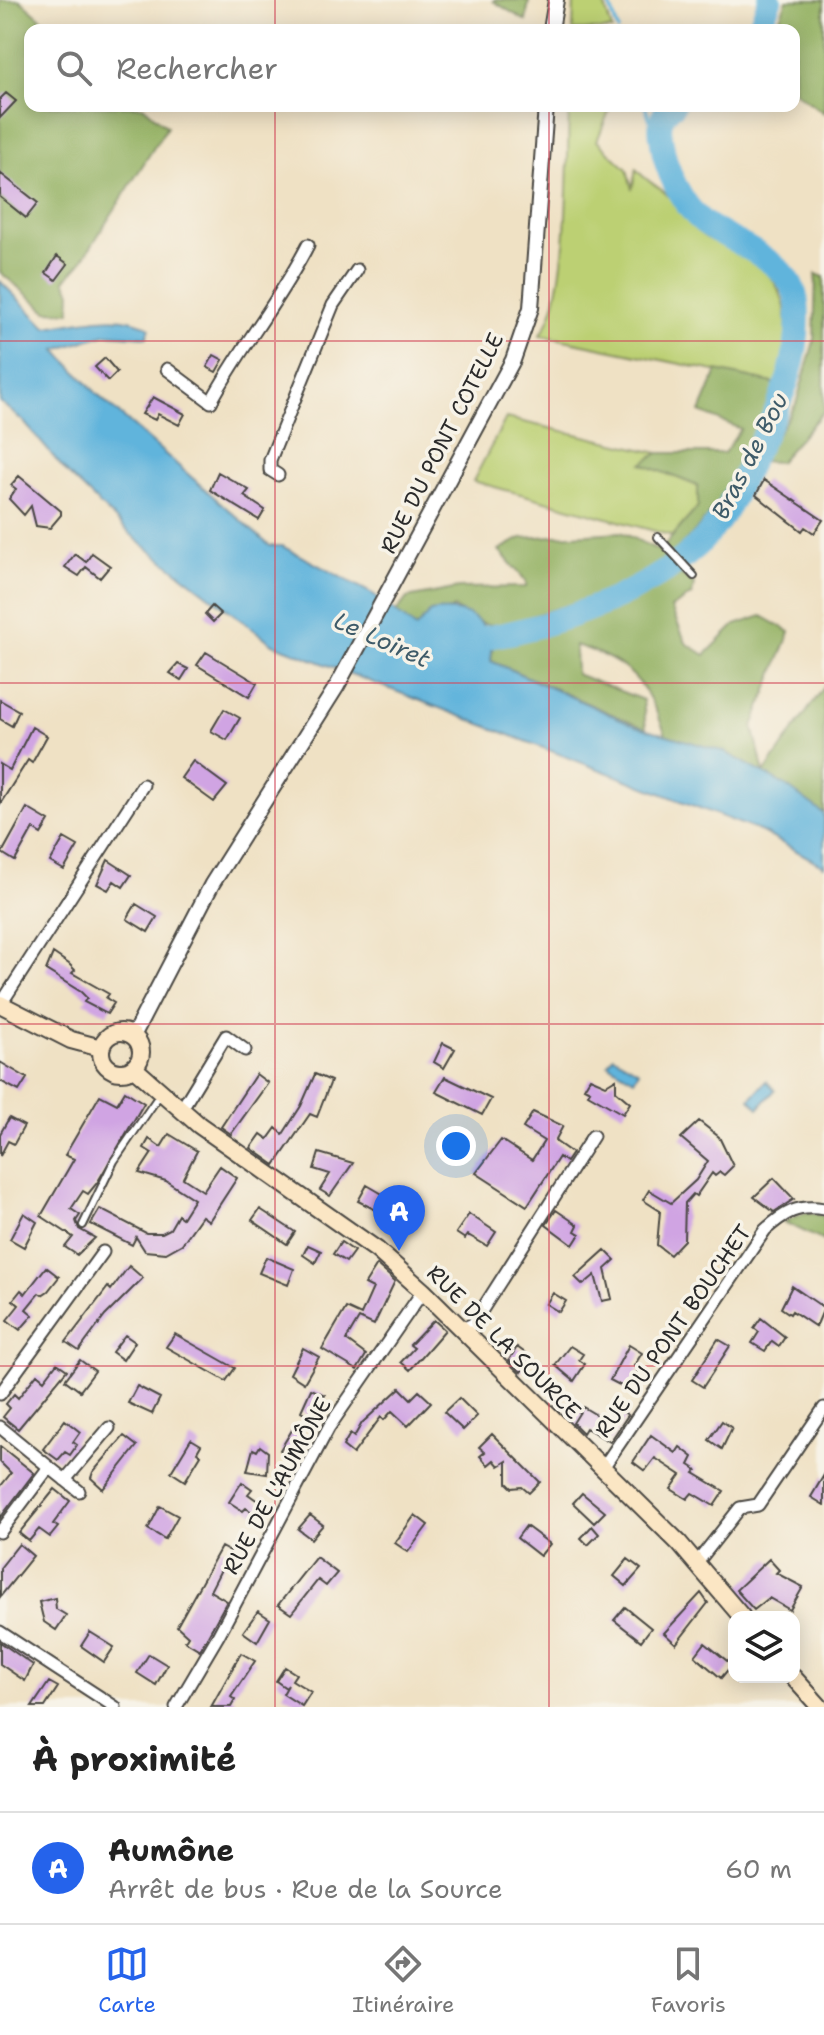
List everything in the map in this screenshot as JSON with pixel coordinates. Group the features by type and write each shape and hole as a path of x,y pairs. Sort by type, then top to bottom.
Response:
{"main road":[{"path":"0,1004 71,1040 101,1048"},
{"path":"112,1034 133,1036 141,1051 134,1068 122,1072 110,1070 102,1061 101,1048 112,1034"},
{"name":"RUE DE LA SOURCE","path":"134,1068 160,1094 377,1250 423,1291 696,1564 737,1611"},
{"path":"798,1683 820,1707"}],"street":[{"path":"552,24 556,0"},
{"name":"RUE DU PONT COTELLE","path":"133,1036 212,884 337,686 513,360 531,308 546,112"},
{"path":"167,369 211,402 233,361 293,274 308,245"},
{"path":"278,475 270,470 270,460 333,305 357,270"},
{"path":"0,1004 143,785"},
{"path":"181,1110 226,1036 245,1050"},
{"path":"462,1329 473,1324 593,1136"},
{"name":"RUE DU PONT BOUCHET","path":"602,1469 765,1230 783,1214 799,1207 824,1209"},
{"path":"0,1394 103,1252"},
{"name":"RUE DE L'AUMÔNE","path":"176,1707 218,1636 329,1427 423,1291"},
{"path":"696,1564 740,1508 758,1505 824,1408"},
{"path":"0,1427 79,1491"},
{"path":"65,1480 109,1428"},
{"path":"0,1532 49,1467"},
{"path":"0,1632 115,1707"}],"lane":[{"path":"658,537 694,576"},
{"path":"83,1225 114,1161 160,1094"}],"green space":[{"path":"0,0 20,0 48,24 24,24 24,112 150,112 167,127 80,264 65,280 71,292 70,312 47,311 0,272"},
{"path":"494,0 529,0 526,21 493,1"},
{"path":"574,0 603,0 610,24 573,24"},
{"path":"787,0 824,0 824,113 800,95 800,24 777,24"},
{"path":"569,112 609,112 597,141 627,169 632,189 636,169 669,197 698,232 749,258 765,270 775,284 782,298 787,331 778,384 540,335 550,317 557,291 567,191"},
{"path":"816,274 824,277 824,411 779,462 760,461 796,404 814,341"},
{"path":"717,371 778,384 751,446 727,488 700,525 672,553 641,575 605,592 497,625 481,623 454,608 416,628 395,614 407,598 459,588 526,587 526,581 499,550 521,538 621,532 660,551 698,507 698,486 642,464 658,453 724,453 741,429 700,412"},
{"path":"506,418 658,453 643,464 698,486 698,507 673,536 473,481"},
{"path":"681,574 694,585 692,595 671,608 686,643 705,655 735,625 762,616 790,632 753,726 764,773 824,687 824,814 749,767 666,735 643,687 634,676 610,659 575,645 576,674 643,700 646,729 491,661 493,644 567,626"},
{"path":"807,1212 824,1216 824,1241 784,1222"}],"water":[{"name":"Le Loiret","path":"0,281 46,327 112,318 138,322 150,328 147,337 106,334 56,350 101,398 270,546 282,546 373,594 416,628 430,612 456,611 466,614 476,619 488,635 491,661 636,726 725,752 783,784 824,814 824,866 762,832 273,644 138,541 69,475 24,422 0,402"},
{"path":"613,1056 639,1071 634,1079 608,1064"},
{"path":"766,1081 775,1090 759,1108 750,1099"}],"building":[{"path":"6,93 16,101 0,118 0,99"},
{"path":"0,173 38,203 26,218 0,197"},
{"path":"57,256 68,264 56,280 46,273"},
{"path":"214,355 223,360 216,372 207,367"},
{"path":"105,358 117,372 108,381 95,367"},
{"path":"153,397 185,414 179,425 158,414 155,420 142,414"},
{"path":"218,472 249,490 244,496 265,510 259,520 210,490"},
{"path":"19,476 61,511 50,528 36,526 31,506 24,515 9,499 16,489 11,485"},
{"path":"764,480 823,520 814,533 805,527 802,531 756,495"},
{"path":"92,553 110,566 100,578 86,567 79,576 65,567 75,554 86,562"},
{"path":"212,606 221,614 213,622 205,614"},
{"path":"206,652 257,683 249,697 197,665"},
{"path":"178,664 188,669 181,680 170,673"},
{"path":"0,700 19,711 12,726 0,719"},
{"path":"224,709 240,718 227,740 211,731"},
{"path":"32,727 47,736 32,763 28,760 0,804 0,764 10,770"},
{"path":"193,761 227,786 214,802 181,778"},
{"path":"27,808 49,821 41,834 33,829 15,861 2,853"},
{"path":"64,838 78,846 64,870 50,862"},
{"path":"108,860 131,875 123,887 114,881 108,890 97,884"},
{"path":"136,904 157,917 148,932 127,919"},
{"path":"53,953 75,970 72,973 109,994 106,998 114,1003 107,1014 84,1002 87,998 81,992 46,970"},
{"path":"443,1043 455,1049 444,1068 434,1062"},
{"path":"0,1062 27,1078 19,1091 0,1081"},
{"path":"256,1074 268,1083 231,1134 221,1127"},
{"path":"315,1074 331,1081 317,1117 310,1114 275,1165 251,1148 261,1134 268,1139 276,1128 283,1134 301,1106"},
{"path":"445,1077 491,1099 482,1115 436,1092"},
{"path":"590,1078 606,1085 616,1079 616,1091 630,1103 623,1114 588,1094 590,1091 584,1088"},
{"path":"125,1091 144,1103 97,1183 88,1194 83,1191 71,1209 80,1215 76,1221 79,1229 95,1238 77,1255 65,1247 73,1237 41,1216 74,1159 65,1155 100,1095 117,1104"},
{"path":"533,1112 563,1126 555,1141 572,1153 566,1162 559,1157 527,1206 476,1173 501,1140 532,1160 544,1141 523,1128"},
{"path":"9,1118 24,1126 14,1144 8,1141 0,1156 0,1134"},
{"path":"699,1121 719,1137 733,1166 724,1175 720,1172 715,1176 712,1173 696,1196 693,1194 685,1203 684,1240 670,1255 657,1245 660,1211 643,1200 649,1190 671,1203 696,1180 708,1161 681,1138"},
{"path":"169,1134 197,1151 183,1178 203,1191 220,1166 237,1178 209,1221 202,1216 182,1244 166,1253 145,1251 136,1237 132,1245 91,1224 100,1209 146,1233 162,1233 170,1229 178,1215 182,1218 194,1199 166,1181 139,1173 152,1153 144,1148 149,1139 161,1147"},
{"path":"319,1153 353,1163 330,1196 320,1190 330,1174 314,1169"},
{"path":"774,1178 794,1199 774,1212 754,1197"},
{"path":"367,1185 391,1199 382,1213 358,1201"},
{"path":"260,1209 295,1232 287,1244 252,1220"},
{"path":"556,1210 578,1225 575,1231 580,1234 573,1245 546,1225"},
{"path":"24,1213 37,1222 24,1247 10,1239"},
{"path":"469,1214 496,1232 487,1246 468,1235 465,1239 456,1233"},
{"path":"341,1242 354,1251 346,1262 333,1254"},
{"path":"308,1245 321,1251 315,1263 303,1255"},
{"path":"605,1250 615,1260 605,1269 612,1299 602,1301 595,1275 583,1285 575,1277"},
{"path":"266,1257 294,1269 288,1285 259,1273"},
{"path":"377,1265 395,1281 374,1325 359,1318 346,1340 366,1355 357,1370 322,1349 346,1308 361,1315 373,1288 365,1284"},
{"path":"129,1266 143,1278 105,1316 79,1351 66,1342 108,1287 111,1290"},
{"path":"46,1267 59,1277 48,1291 42,1295 39,1293 26,1309 33,1315 20,1330 7,1320 19,1305 13,1300 21,1290 25,1294"},
{"path":"792,1286 824,1308 816,1327 792,1311 790,1314 781,1308"},
{"path":"553,1293 566,1301 559,1312 546,1304"},
{"path":"761,1318 785,1337 779,1346 772,1341 765,1351 752,1343 759,1332 754,1328"},
{"path":"434,1320 445,1330 410,1370 401,1362 414,1348 410,1345"},
{"path":"175,1334 235,1368 226,1381 166,1347"},
{"path":"125,1335 135,1342 123,1360 112,1352"},
{"path":"718,1339 730,1346 703,1387 692,1380"},
{"path":"629,1345 642,1353 634,1366 639,1369 627,1389 610,1380"},
{"path":"570,1346 583,1354 579,1360 585,1364 574,1381 555,1365"},
{"path":"517,1347 532,1358 521,1372 509,1360"},
{"path":"303,1348 319,1357 304,1383 290,1374"},
{"path":"80,1360 95,1371 80,1391 65,1380"},
{"path":"57,1363 67,1370 18,1429 3,1417 10,1408 6,1404 14,1394 18,1398 37,1374 44,1380"},
{"path":"137,1386 160,1398 152,1414 128,1403"},
{"path":"400,1388 411,1399 419,1391 431,1402 408,1426 392,1411 384,1420 381,1417 353,1454 343,1446 350,1434 354,1437 362,1423"},
{"path":"311,1389 325,1395 313,1418 301,1411"},
{"path":"459,1398 477,1416 463,1430 444,1412"},
{"path":"583,1407 610,1423 618,1409 628,1415 610,1442 586,1428 583,1433 573,1423"},
{"path":"65,1420 80,1432 73,1442 77,1445 70,1455 65,1452 58,1460 43,1449"},
{"path":"722,1421 732,1428 722,1449 709,1440"},
{"path":"295,1425 304,1433 292,1457 280,1450"},
{"path":"492,1434 540,1482 529,1493 522,1487 512,1488 507,1483 507,1461 499,1466 494,1460 488,1465 480,1456 485,1452 479,1447"},
{"path":"651,1435 676,1453 680,1447 693,1457 689,1465 697,1470 694,1473 724,1491 714,1506 692,1493 687,1499 671,1489 681,1475 655,1458 645,1471 633,1462"},
{"path":"124,1436 137,1446 103,1489 91,1478 93,1472"},
{"path":"191,1439 201,1445 197,1452 201,1455 185,1481 171,1472"},
{"path":"0,1446 34,1473 0,1518 0,1487 11,1473 0,1462"},
{"path":"260,1446 268,1452 267,1474 247,1471 253,1449 257,1451"},
{"path":"824,1475 824,1505 811,1497"},
{"path":"242,1482 252,1489 248,1494 262,1504 255,1514 229,1502"},
{"path":"55,1489 70,1501 53,1524 58,1527 50,1537 39,1529 29,1541 19,1533"},
{"path":"582,1493 605,1512 594,1523 573,1503"},
{"path":"160,1506 178,1516 165,1539 148,1529"},
{"path":"310,1515 323,1525 311,1539 298,1529"},
{"path":"415,1515 428,1525 408,1552 395,1543"},
{"path":"526,1526 550,1544 540,1556 517,1538"},
{"path":"592,1526 599,1534 588,1545 581,1538"},
{"path":"19,1544 33,1556 0,1597 0,1568"},
{"path":"221,1547 230,1552 210,1591 227,1601 200,1650 185,1641 188,1636 177,1626"},
{"path":"316,1557 337,1573 326,1586 318,1580 291,1614 278,1605"},
{"path":"628,1559 641,1569 626,1586 614,1576"},
{"path":"769,1559 779,1570 776,1573 803,1587 790,1610 769,1598 754,1610 736,1590"},
{"path":"701,1593 708,1603 676,1644 664,1633"},
{"path":"55,1598 56,1609 66,1615 56,1630 44,1622 39,1602"},
{"path":"625,1607 651,1628 641,1641 614,1620"},
{"path":"258,1611 270,1619 257,1642 243,1632"},
{"path":"90,1632 114,1647 104,1662 81,1646"},
{"path":"0,1642 33,1665 25,1681 0,1664"},
{"path":"705,1643 728,1662 728,1670 721,1678 695,1656"},
{"path":"241,1653 255,1661 231,1697 235,1700 231,1707 211,1707"},
{"path":"149,1654 167,1665 156,1685 137,1673"},
{"path":"285,1667 296,1674 292,1680 311,1692 302,1706 283,1694 288,1685 286,1688 276,1681"},
{"path":"49,1682 58,1687 45,1707 32,1707"}],"waterway":[{"path":"608,0 616,24"},
{"name":"Bras de Bou","path":"760,24 770,0"},
{"path":"647,112 663,153"},
{"name":"Bras de Bou","path":"456,642 525,629 598,606 633,590 693,550 716,525 734,496 783,394 797,340 797,302 793,287 773,264 695,215 676,186 667,164 660,132 662,118 666,112"}],"place":[{"name":"Aumône","path":"399,1251"}]}
